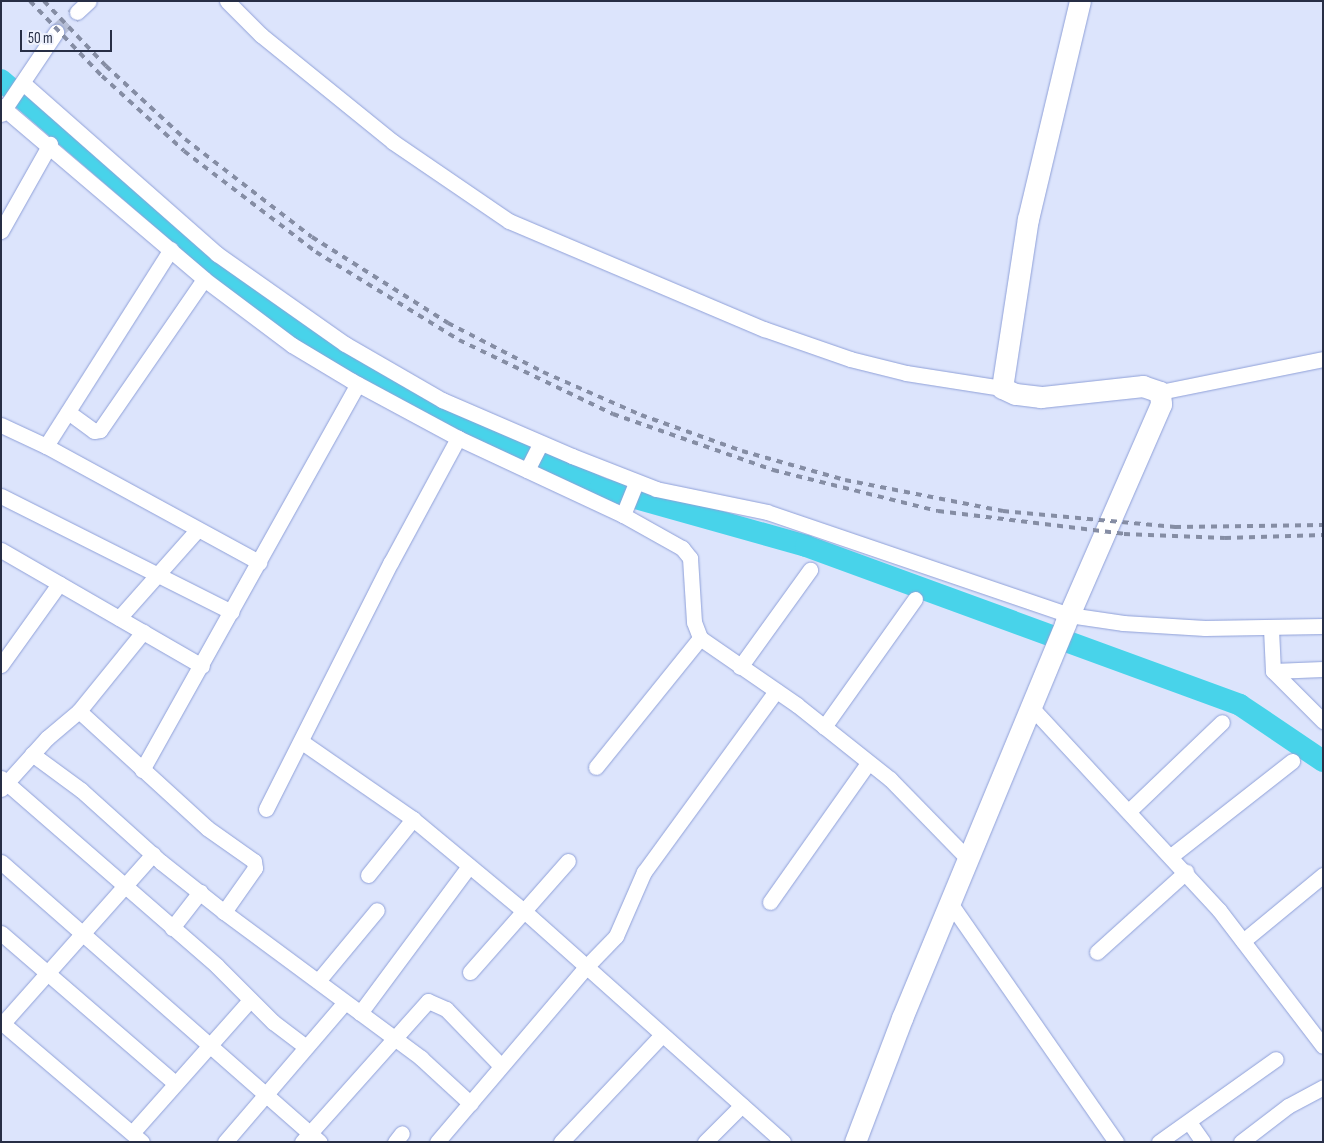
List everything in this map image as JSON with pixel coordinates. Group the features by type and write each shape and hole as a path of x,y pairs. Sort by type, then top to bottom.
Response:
{"street":[{"path":"77,12 89,1"},
{"path":"227,1 261,34 393,142 510,221 764,329 850,360 906,373 1002,388 1015,394 1040,397 1143,386 1160,392 1323,359"},
{"path":"1002,388 1028,219 1080,1"},
{"path":"56,32 21,86 4,108 50,144 204,279 292,345 358,384 458,438 622,515 687,553 691,568 694,622 700,638 776,690 890,779 968,859"},
{"path":"21,86 217,254 345,344 442,400 541,443 656,489 767,512 1067,620 1270,629 1323,626"},
{"path":"1,231 50,144"},
{"path":"46,446 171,249"},
{"path":"68,412 94,431 100,430 204,279"},
{"path":"388,400 400,376"},
{"path":"142,770 202,666 358,384"},
{"path":"857,1141 950,903 1053,652 1159,411 1160,392"},
{"path":"1,425 46,446 197,530 259,562"},
{"path":"266,809 302,742 391,562 458,438"},
{"path":"527,470 541,443"},
{"path":"622,515 636,482"},
{"path":"1,496 232,612"},
{"path":"119,618 197,530"},
{"path":"3,555 59,584 202,666"},
{"path":"740,667 810,570"},
{"path":"1,665 59,584"},
{"path":"824,727 915,599"},
{"path":"1270,629 1273,671 1322,720"},
{"path":"143,632 79,711 3,783 172,928 250,1000 306,1047"},
{"path":"596,767 700,638"},
{"path":"1273,671 1323,668"},
{"path":"437,1142 586,967 616,936 644,872 776,690"},
{"path":"1031,706 1186,872 1243,941 1323,1046"},
{"path":"79,711 207,828 256,863 224,912"},
{"path":"1130,810 1222,722"},
{"path":"302,742 413,819 524,912 783,1142"},
{"path":"32,754 81,790 153,854 224,912 394,1038 470,1103"},
{"path":"1171,856 1292,761"},
{"path":"770,902 868,763"},
{"path":"368,875 413,819"},
{"path":"153,854 2,1022 137,1138 176,1083 250,1000"},
{"path":"470,972 568,861"},
{"path":"1,862 266,1094 310,1139 422,1004 428,1000 436,1002 501,1066"},
{"path":"360,1013 469,866"},
{"path":"1097,952 1186,872"},
{"path":"1243,941 1321,880"},
{"path":"172,928 200,892"},
{"path":"950,903 1116,1142"},
{"path":"318,981 377,910"},
{"path":"1,933 176,1083"},
{"path":"225,1142 345,1002"},
{"path":"561,1142 662,1035"},
{"path":"1160,1142 1276,1059"},
{"path":"1241,1142 1288,1106 1323,1087"},
{"path":"705,1142 742,1105"},
{"path":"1189,1122 1204,1142"}],"waterway":[{"path":"1,80 251,295 327,348 443,415 600,488 806,546 1240,705 1323,761"}],"tunnel":[{"path":"56,32 77,12"}],"railway":[{"path":"30,1 102,76 184,151 316,252 459,340 613,414 773,470 938,511 1124,534 1225,538 1323,535"},
{"path":"44,1 106,66 185,139 312,237 448,323 543,372 641,415 742,451 845,480 1003,511 1175,527 1323,525"}]}
